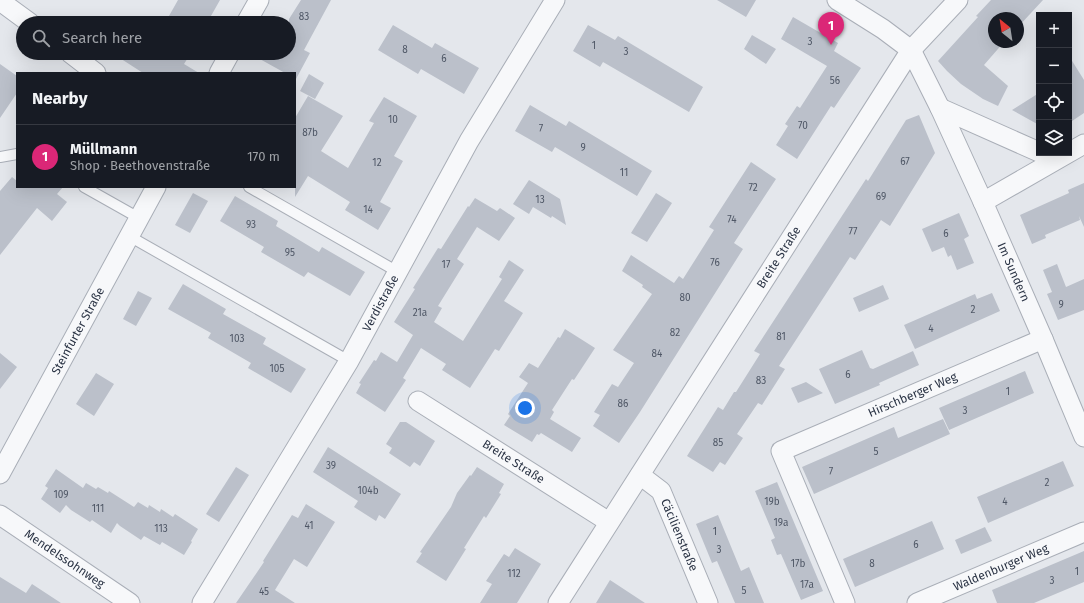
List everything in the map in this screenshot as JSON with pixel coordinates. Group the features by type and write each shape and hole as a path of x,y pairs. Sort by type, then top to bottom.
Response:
{"street":[{"path":"250,16 259,0"},
{"name":"Verdistraße","path":"202,603 349,361 469,141 555,0"},
{"path":"837,0 883,29 911,50"},
{"name":"Breite Straße","path":"558,603 911,50 958,0"},
{"path":"0,1 20,16"},
{"name":"Im Sundern","path":"911,50 940,108 983,202 1043,338 1084,437"},
{"path":"79,60 95,72"},
{"path":"219,72 226,60"},
{"path":"940,108 1036,151"},
{"path":"1072,147 1084,144"},
{"path":"983,202 1044,156"},
{"name":"Steinfurter Straße","path":"1,471 155,188"},
{"name":"Hirschberger Weg","path":"845,603 782,451 1043,338"},
{"name":"Breite Straße","path":"418,401 609,522"},
{"name":"Cäcilienstraße","path":"640,475 661,492 708,603"},
{"name":"Mendelssohnweg","path":"0,515 130,603"},
{"name":"Waldenburger Weg","path":"917,603 1084,532"}],"lane":[{"path":"0,157 16,154"},
{"path":"86,188 138,218"},
{"path":"251,188 398,272"},
{"path":"129,236 349,361"}],"building":[{"path":"178,0 220,0 211,16 169,16"},
{"path":"301,0 331,0 304,50 310,53 296,79 296,72 283,72 262,60 296,60 296,16 291,16"},
{"path":"717,0 756,0 746,17"},
{"path":"991,0 1043,0 1024,21 1024,12 988,12 988,48 999,48 984,65 1008,86 998,106 983,99 961,84 938,61 978,17 976,16"},
{"path":"793,17 838,43 834,51 861,68 834,108 831,106 797,159 776,145 788,126 785,124 797,106 800,108 827,66 781,39"},
{"path":"393,25 432,48 435,43 479,68 464,94 421,69 418,74 378,50"},
{"path":"588,25 615,40 618,36 703,87 689,112 603,62 600,67 573,51"},
{"path":"752,35 776,49 766,64 744,49"},
{"path":"123,60 187,60 184,64 197,72 141,72"},
{"path":"1072,61 1084,80 1084,113 1072,121"},
{"path":"0,64 16,75 16,94 0,118"},
{"path":"309,74 324,83 315,99 300,91"},
{"path":"1036,95 1036,123 1012,110"},
{"path":"308,96 343,116 321,151 348,168 374,123 369,121 384,97 417,116 394,156 403,161 380,202 391,208 378,230 345,210 350,202 308,176 295,197 296,116"},
{"path":"530,105 566,126 569,121 652,171 637,196 555,147 552,152 515,131"},
{"path":"919,115 935,153 890,226 881,220 855,260 850,257 779,366 785,369 762,405 758,403 737,434 743,438 725,465 720,462 713,472 687,456 718,407 723,410 734,392 736,392 760,354 754,351 866,179 868,181 906,120"},
{"path":"751,162 776,179 734,243 743,249 619,443 593,426 600,415 594,412 612,384 618,387 634,363 613,350 652,294 642,287 643,285 622,271 631,255 674,283 679,276 683,279 714,230 709,227"},
{"path":"12,177 16,180 16,188 62,188 57,194 67,202 52,221 37,208 0,255 0,191"},
{"path":"529,180 560,199 566,225 533,207 529,214 513,204"},
{"path":"1084,183 1084,227 1079,216 1080,220 1045,235 1046,238 1032,244 1020,215 1069,193 1068,190"},
{"path":"193,193 208,201 190,233 175,225"},
{"path":"656,193 672,203 647,242 631,233"},
{"path":"235,196 278,221 276,226 319,252 322,247 365,272 350,296 308,272 304,277 261,252 264,247 220,221"},
{"path":"475,198 497,211 500,208 515,218 499,241 477,227 457,259 464,264 438,306 442,308 434,322 463,341 502,279 499,277 509,260 524,270 504,301 523,313 499,351 495,349 470,388 442,370 446,364 421,348 403,378 406,380 385,412 356,393 361,384 359,383 381,352 397,362 413,335 394,322 438,248 441,249 468,206 469,207"},
{"path":"959,213 969,236 964,239 974,263 957,270 951,255 948,257 944,247 932,252 922,229"},
{"path":"1057,264 1066,287 1084,279 1084,310 1058,320 1047,294 1052,292 1043,270"},
{"path":"183,284 226,309 223,314 266,338 263,344 306,369 291,393 248,368 251,363 208,338 211,333 168,309"},
{"path":"883,285 889,299 859,312 853,298"},
{"path":"138,291 152,298 136,326 123,319"},
{"path":"992,293 1000,311 915,349 904,325 975,294 977,299"},
{"path":"565,329 595,348 574,380 572,379 552,410 554,412 550,419 581,438 572,452 541,433 539,435 537,434 532,442 504,425 510,416 508,414 528,383 519,377 529,363 538,368 558,337 560,338"},
{"path":"862,350 870,368 873,369 913,351 919,365 879,383 880,385 835,404 819,369"},
{"path":"0,353 17,367 0,389"},
{"path":"1025,371 1034,393 949,430 939,408"},
{"path":"96,373 114,384 94,416 76,404"},
{"path":"806,382 823,393 798,403 791,388"},
{"path":"943,419 950,434 814,494 802,467 894,427 898,438"},
{"path":"400,422 406,422 435,441 420,466 414,462 410,467 389,453 392,448 386,444"},
{"path":"328,447 401,494 385,519 379,515 376,521 354,507 358,501 313,472"},
{"path":"1063,461 1074,486 988,523 977,497"},
{"path":"236,467 249,475 219,522 206,514"},
{"path":"477,467 504,484 499,493 501,494 486,518 484,516 446,581 416,562 422,553 420,552 451,507 457,493"},
{"path":"56,469 83,488 86,483 96,489 98,487 108,493 109,491 134,507 138,502 148,508 149,505 160,512 161,509 173,517 175,514 198,529 191,541 192,542 184,555 162,542 160,545 144,536 141,540 117,523 111,533 92,520 90,522 66,505 60,513 41,499 48,488 45,486"},
{"path":"777,482 823,591 801,600 781,554 777,555 771,540 775,538 755,491"},
{"path":"306,504 335,522 307,567 294,559 275,590 295,603 236,603 264,562 263,561 292,515 298,518"},
{"path":"718,515 741,571 749,567 764,603 735,603 717,561 712,563 696,524"},
{"path":"932,521 944,549 855,587 843,559"},
{"path":"985,527 992,541 961,554 955,540"},
{"path":"515,548 541,564 517,603 480,603 492,584 486,581 504,554 509,557"},
{"path":"1084,551 1084,582 1034,603 997,603 992,590"},
{"path":"0,577 26,593 32,584 61,603 0,603"},
{"path":"610,580 645,603 596,603"}],"place":[{"name":"Müllmann","path":"831,45"}]}
